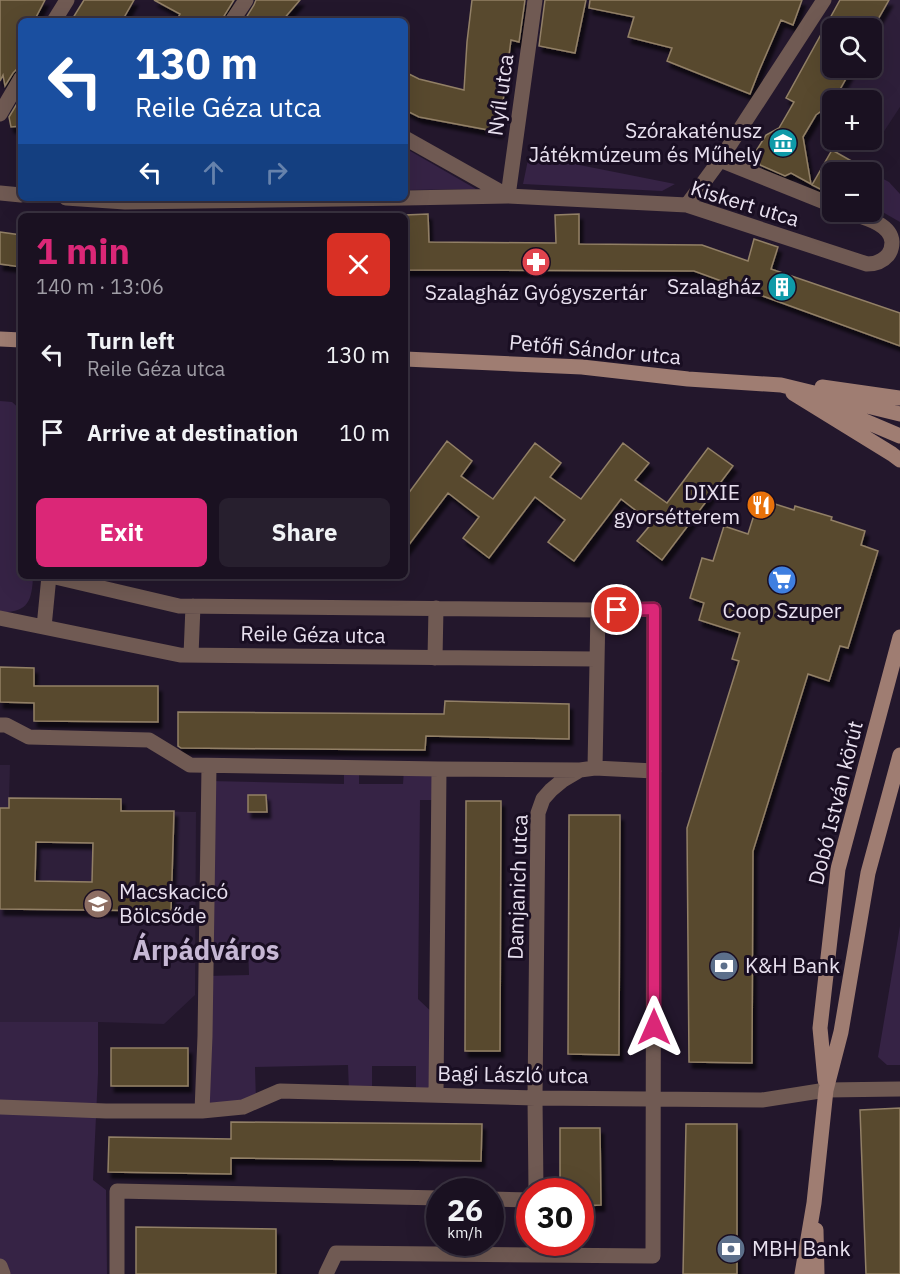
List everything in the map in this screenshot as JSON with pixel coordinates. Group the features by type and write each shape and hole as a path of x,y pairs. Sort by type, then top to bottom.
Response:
{"street":[{"path":"56,18 67,0"},
{"path":"234,18 246,0"},
{"name":"Nyíl utca","path":"508,196 535,0"},
{"path":"687,205 720,160 824,0"},
{"path":"0,114 18,83"},
{"path":"408,140 508,196"},
{"name":"Kiskert utca","path":"720,160 822,201"},
{"path":"0,193 18,195"},
{"name":"Kiskert utca","path":"408,198 508,196 687,205 867,264 881,261 891,250 891,237 888,231 872,222"},
{"name":"Kiskert utca","path":"90,201 123,205 284,201"},
{"path":"0,339 18,340"},
{"name":"Petőfi Sándor utca","path":"408,359 582,367 688,379 780,385 900,414"},
{"path":"780,385 834,388 900,398"},
{"path":"780,385 900,460"},
{"name":"Petőfi Sándor utca","path":"780,385 900,436"},
{"path":"44,627 50,579"},
{"name":"Reile Géza utca","path":"63,579 179,606 654,609 654,771"},
{"path":"191,655 193,606"},
{"path":"435,658 436,608"},
{"path":"588,769 597,659 598,610"},
{"name":"Reile Géza utca","path":"0,618 180,655 597,659"},
{"name":"Dobó István körút","path":"826,1090 820,1028 838,869 900,637"},
{"path":"0,725 6,725 29,737 149,740 190,765 654,771 653,1256 594,1252"},
{"name":"Dobó István körút","path":"802,1274 814,1203 826,1090 841,1032 868,873 900,755"},
{"path":"202,1111 209,766"},
{"name":"Damjanich utca","path":"536,1178 538,813 543,799 562,780 588,769"},
{"path":"436,1094 439,770"},
{"name":"Bagi László utca","path":"0,1107 105,1111 202,1111 243,1107 280,1091 535,1098 762,1100 826,1090 900,1089"},
{"path":"117,1274 117,1191 426,1198"},
{"path":"792,1274 814,1203"},
{"name":"Dobó István körút","path":"814,1203 817,1274"},
{"path":"326,1274 336,1253 516,1249"},
{"path":"0,1266 3,1274"}],"shaded area":[{"path":"840,0 900,0 900,107 882,134 882,90 822,90 822,110 816,115 786,98 822,33 822,78 882,78 882,18 830,18"},
{"path":"408,150 476,189 408,190"},
{"path":"529,155 675,184 662,191 523,184"},
{"path":"882,178 889,182 900,194 900,222 882,212"},
{"path":"0,401 12,402 18,407 18,579 33,579 30,599 27,604 17,610 0,612"},
{"name":"Macskacicó Bölcsőde","path":"0,765 10,765 9,798 121,799 121,811 196,812 195,995 164,1024 0,1022"},
{"path":"344,768 359,768 359,784 403,784 404,769 439,769 439,800 420,800 418,999 437,1017 436,1094 416,1094 416,1066 372,1066 372,1093 349,1092 348,1065 255,1067 256,1102 202,1111 206,976 249,975 248,946 206,945 209,781 344,784"},
{"path":"900,926 900,1065 887,1065 878,1057"},
{"path":"0,1022 98,1022 93,1180 106,1190 107,1274 3,1274 0,1266"}],"building":[{"path":"0,0 45,0 36,18 18,18 18,69 5,86 3,75 0,81"},
{"path":"84,0 134,0 124,18 73,18"},
{"path":"154,0 234,0 223,18 178,18 180,14"},
{"path":"256,0 300,0 285,18 246,18"},
{"path":"472,0 525,0 519,42 511,40 499,132 419,117 408,112 408,74 419,79 464,90"},
{"path":"545,0 586,0 575,53 539,46"},
{"path":"590,0 802,0 793,25 781,20 750,94 667,61 672,48 628,37 634,17 589,8"},
{"path":"840,0 889,0 879,18 830,18"},
{"path":"822,33 822,78 846,78 840,90 822,90 822,110 816,115 803,137 811,184 791,173 785,176 760,165 756,151 766,135 779,128 794,102 786,98"},
{"path":"18,102 18,126 11,127 9,117"},
{"path":"832,150 853,162 825,162"},
{"path":"822,168 822,190 812,185"},
{"name":"Szalagház","path":"428,214 429,242 556,243 555,215 579,214 579,244 702,245 748,261 754,239 778,247 771,269 900,313 900,346 694,271 408,270 408,215"},
{"path":"0,232 18,235 18,267 0,264"},
{"path":"447,441 472,461 461,476 493,499 535,443 561,463 550,477 581,499 623,443 649,463 635,480 667,503 708,448 733,466 662,560 637,541 652,523 621,499 574,561 548,542 565,520 535,497 489,558 463,538 479,517 448,493 408,546 408,494"},
{"path":"759,499 794,510 795,506 832,517 831,520 865,531 861,545 878,551 848,648 840,646 829,681 808,674 753,851 752,1063 689,1062 687,828 739,661 732,659 740,633 699,620 704,603 690,598 702,558 713,561 724,526 748,534"},
{"path":"0,667 34,668 34,686 158,686 158,722 34,721 34,703 0,702"},
{"path":"445,701 569,704 569,739 426,736 425,750 181,748 178,746 178,712 444,714"},
{"path":"248,795 266,795 267,812 248,812"},
{"path":"9,798 121,799 121,811 174,811 171,911 0,909 0,808 9,808","holes":["36,842 93,843 92,882 35,881"]},
{"path":"466,801 501,801 500,1051 465,1051"},
{"path":"569,815 620,815 619,1055 568,1054"},
{"path":"111,1048 188,1048 188,1086 111,1086"},
{"path":"900,1108 900,1274 866,1274 860,1110"},
{"path":"231,1122 482,1124 481,1161 231,1158 231,1174 108,1172 109,1137 231,1139"},
{"path":"686,1124 737,1124 737,1274 683,1274"},
{"path":"560,1128 600,1128 601,1205 594,1205 594,1178 560,1178"},
{"path":"136,1227 276,1229 276,1274 136,1274"}],"place":[{"name":"Szórakaténusz Játékmúzeum és Műhely","path":"783,143"},
{"name":"Szalagház Gyógyszertár","path":"536,262"},
{"name":"Szalagház","path":"782,287"},
{"name":"DIXIE gyorsétterem","path":"761,505"},
{"name":"Coop Szuper","path":"782,580"},
{"name":"Macskacicó Bölcsőde","path":"98,904"},
{"name":"K&H Bank","path":"724,966"},
{"name":"MBH Bank","path":"731,1249"}],"district":[{"name":"Árpádváros","path":"206,951"}],"route":[{"path":"617,610 654,609 654,1027"}]}
